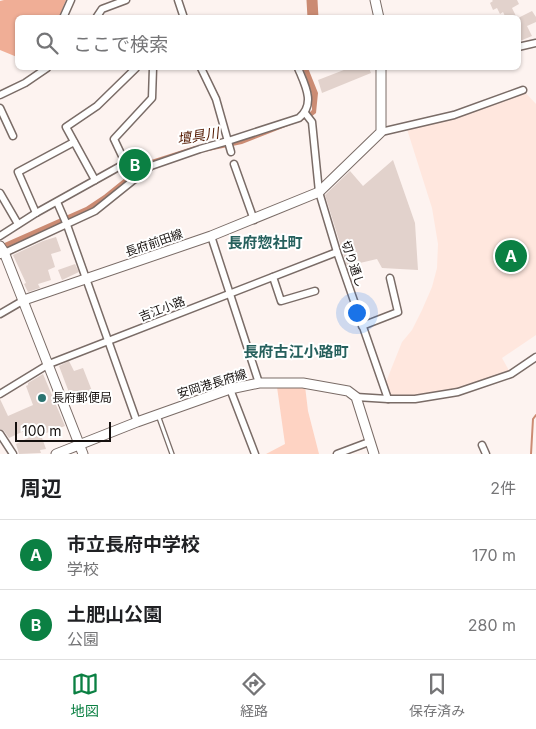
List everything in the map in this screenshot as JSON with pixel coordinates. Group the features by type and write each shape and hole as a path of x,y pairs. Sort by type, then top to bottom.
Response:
{"main road":[{"path":"375,0 378,15"},
{"path":"381,70 381,132"},
{"name":"長府前田線","path":"24,300 211,236 319,192 381,132"},
{"path":"2,251 24,300 82,450 56,454"},
{"name":"安岡港長府線","path":"82,450 157,414 230,389 259,383 303,383 331,387 348,391 356,397"},
{"path":"356,397 374,454"}],"street":[{"path":"64,15 71,0"},
{"path":"98,15 102,9 126,0"},
{"path":"178,0 183,15"},
{"path":"521,46 536,43"},
{"path":"0,95 25,83 44,70"},
{"path":"95,180 66,127 98,106 134,70"},
{"path":"0,236 36,213 124,164 114,139 152,98 153,70"},
{"path":"202,70 216,99 229,146"},
{"name":"切り通し","path":"299,70 309,102 306,113 312,122 319,192 337,252 388,399"},
{"path":"381,132 454,115 523,90"},
{"path":"0,108 13,136"},
{"path":"2,251 104,205 151,166 200,149 229,146 299,118 306,113"},
{"path":"36,213 18,172 74,142"},
{"path":"234,164 254,220"},
{"path":"0,193 18,224"},
{"path":"57,202 66,221 85,280 137,422"},
{"path":"211,236 259,383"},
{"name":"吉江小路","path":"0,394 49,364 337,252"},
{"path":"273,278 281,301 315,291"},
{"path":"362,326 398,312 390,278"},
{"path":"0,314 24,300"},
{"path":"356,397 416,398 458,392 511,374 535,359"},
{"path":"230,389 255,454"},
{"path":"0,434 13,454"},
{"path":"337,454 369,442"},
{"path":"482,445 486,454"}],"lane":[{"path":"157,414 172,454"}],"shaded area":[{"path":"66,0 60,15 15,15 15,56 0,50 0,1"},
{"name":"壇具川","path":"304,70 309,70 318,93 316,113 311,117 242,144 156,162 103,203 0,251 0,245 86,207 145,162 195,146 201,150 241,141 305,117 312,110 312,95"},
{"path":"523,90 536,104 536,335 502,358 511,374 458,392 388,399 384,387 402,342 412,330 422,310 432,287 437,268 438,244 432,208 406,126 455,115"},
{"path":"305,386 308,411 319,454 266,454 285,444 277,387"}],"building":[{"path":"517,0 519,4 512,8 516,15 504,15 503,12 500,14 497,8 493,10 490,3 493,1"},
{"path":"532,11 536,17 536,22 527,26 532,36 521,41 521,16"},
{"path":"344,70 370,70 371,73 322,93 318,80"},
{"path":"393,160 415,223 418,270 382,268 377,259 347,266 325,195 350,171 363,186"},
{"path":"56,237 61,251 51,254 55,267 48,270 51,280 38,284 40,288 28,292 24,284 26,283 13,255"},
{"path":"75,264 79,272 62,280 58,270"},
{"path":"69,361 74,371 83,368 94,396 73,403 59,366"},
{"path":"43,374 65,426 41,435 46,449 40,450 41,453 19,454 16,444 28,438 24,431 9,438 0,429 0,399 8,416 33,405 26,386"}],"waterway":[{"name":"壇具川","path":"312,0 313,15"},
{"path":"531,454 533,419 536,415"}],"place":[{"name":"土肥山公園","path":"135,165"},
{"name":"市立長府中学校","path":"511,256"},
{"name":"長府郵便局","path":"42,398"}],"district":[{"name":"長府惣社町","path":"265,243"},
{"name":"長府古江小路町","path":"296,352"}]}
